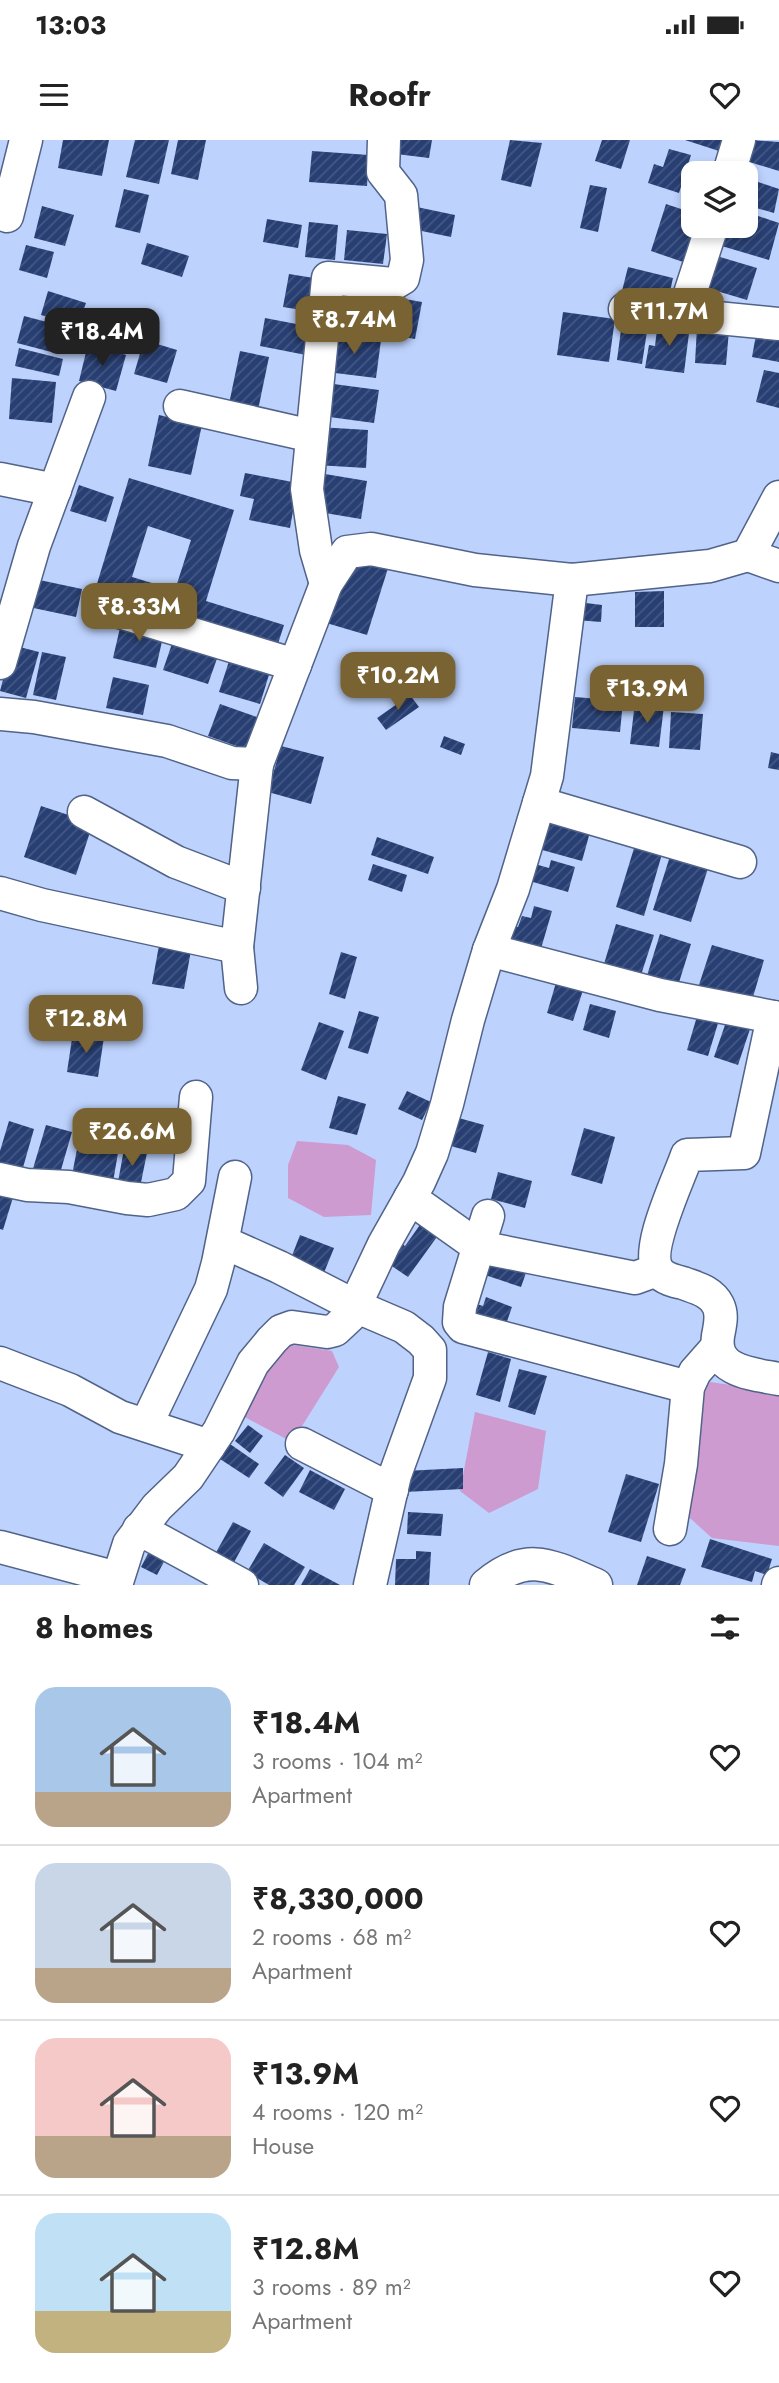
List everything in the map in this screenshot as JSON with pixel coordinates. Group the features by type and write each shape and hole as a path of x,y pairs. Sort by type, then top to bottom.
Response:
{"street":[{"path":"7,216 26,140"},
{"path":"326,584 316,550 307,489 328,278 393,284 403,278 407,260 401,195 383,172 384,140"},
{"path":"733,161 739,140"},
{"path":"683,315 708,238"},
{"path":"625,309 779,324"},
{"path":"0,663 34,546 89,397"},
{"path":"180,406 312,436"},
{"path":"0,480 55,490"},
{"path":"748,555 779,497"},
{"path":"241,988 237,947 257,764 326,584 347,552 370,549 475,570 572,580 710,566 748,555 779,566"},
{"path":"0,1547 117,1582 129,1544 139,1529 188,1477 219,1431 253,1363 281,1331 292,1327 327,1332 335,1330 350,1316 432,1153 489,950 513,889 539,803 549,763 572,580"},
{"path":"103,607 295,665"},
{"path":"0,714 34,717 167,741 232,763 257,764"},
{"path":"539,803 740,862"},
{"path":"84,812 176,862 244,888"},
{"path":"0,893 42,905 237,947"},
{"path":"489,950 660,995 776,1017 744,1153 687,1155 656,1239 654,1255 657,1270 666,1278 704,1291 714,1299 721,1317 717,1347 723,1360 736,1370 779,1380"},
{"path":"0,1179 138,1199 162,1198 176,1194 189,1181 196,1097"},
{"path":"146,1425 211,1289 235,1177"},
{"path":"410,1198 479,1247 635,1278 657,1270"},
{"path":"488,1216 458,1316 463,1327 688,1387"},
{"path":"223,1242 404,1327 421,1339 430,1350 430,1378 408,1434 370,1585"},
{"path":"670,1530 681,1464 688,1387 695,1372 717,1347"},
{"path":"0,1363 71,1390 120,1417 209,1446"},
{"path":"302,1444 392,1490"},
{"path":"139,1529 242,1585"},
{"path":"486,1585 511,1567 529,1563 546,1564 596,1585"}],"shaded area":[{"path":"297,1141 348,1145 376,1160 371,1215 324,1217 288,1198 288,1165"},
{"path":"287,1344 332,1351 339,1367 292,1442 239,1414 253,1378"},
{"path":"710,1382 779,1392 779,1546 712,1538 680,1509 696,1409"},
{"path":"475,1412 546,1431 538,1489 489,1513 460,1491"}],"building":[{"path":"63,140 109,140 102,176 58,168"},
{"path":"135,140 169,140 159,184 126,177"},
{"path":"178,140 206,140 198,180 171,174"},
{"path":"390,140 432,140 429,158 388,153"},
{"path":"510,140 542,143 531,187 501,180"},
{"path":"602,140 630,140 621,169 595,161"},
{"path":"685,140 723,140 719,151"},
{"path":"750,140 779,142 779,171 758,165 758,161 743,160"},
{"path":"669,149 691,155 689,161 681,161 679,193 648,183 654,164 663,167"},
{"path":"312,151 369,155 367,186 309,182"},
{"path":"758,182 779,189 774,213 758,208"},
{"path":"590,185 607,188 598,232 580,228"},
{"path":"124,189 149,195 140,233 115,227"},
{"path":"666,204 681,209 681,238 694,238 686,263 651,251"},
{"path":"42,206 74,215 65,246 34,238"},
{"path":"412,206 455,215 451,237 407,228"},
{"path":"758,216 779,223 769,260 715,244 717,238 758,238"},
{"path":"267,219 302,225 298,248 263,242"},
{"path":"309,222 338,225 335,260 305,257"},
{"path":"347,230 387,234 383,264 344,260"},
{"path":"147,243 189,256 182,277 141,264"},
{"path":"26,245 54,252 47,278 19,270"},
{"path":"710,254 757,268 747,300 700,286"},
{"path":"628,267 673,278 667,305 621,295"},
{"path":"289,274 314,278 308,311 283,307"},
{"path":"337,286 365,290 360,322 332,318"},
{"path":"48,291 86,303 78,326 41,315"},
{"path":"381,295 422,302 415,339 374,332"},
{"path":"563,312 615,319 609,362 557,355"},
{"path":"623,315 649,318 642,364 617,360"},
{"path":"24,316 66,327 59,354 17,343"},
{"path":"265,318 312,327 306,355 260,346"},
{"path":"658,321 690,325 684,373 645,368 649,345 655,346"},
{"path":"94,325 137,338 134,351 90,337"},
{"path":"697,327 729,330 726,365 695,363"},
{"path":"757,329 779,333 779,362 752,357"},
{"path":"332,334 381,340 376,378 327,372"},
{"path":"144,340 177,350 167,383 134,374"},
{"path":"88,344 126,355 116,391 79,381"},
{"path":"19,348 63,359 59,376 15,366"},
{"path":"240,351 269,357 258,410 229,404"},
{"path":"764,370 779,373 779,408 756,402"},
{"path":"12,378 56,382 52,423 9,419"},
{"path":"326,383 379,390 374,423 322,416"},
{"path":"159,415 202,425 191,475 148,466"},
{"path":"318,427 368,430 366,468 316,465"},
{"path":"245,473 298,483 290,528 249,520 254,499 240,496"},
{"path":"319,473 367,481 361,519 313,511"},
{"path":"129,478 234,510 206,601 284,625 275,653 93,597","holes":["148,526 191,540 175,590 132,577"]},
{"path":"79,485 114,497 106,522 70,511"},
{"path":"371,559 389,565 367,635 323,622 343,569"},
{"path":"30,578 82,589 76,617 24,606"},
{"path":"664,591 664,627 635,627 635,592"},
{"path":"578,602 602,605 601,622 576,620"},
{"path":"122,619 165,628 156,668 113,658"},
{"path":"175,635 220,650 208,684 163,670"},
{"path":"12,645 39,652 26,698 0,691"},
{"path":"42,652 66,657 56,700 33,695"},
{"path":"232,652 272,665 260,704 219,692"},
{"path":"113,677 149,685 143,715 106,708"},
{"path":"410,695 419,707 386,730 377,718"},
{"path":"575,697 623,701 620,732 572,728"},
{"path":"635,702 664,706 659,747 630,744"},
{"path":"220,704 257,717 245,749 208,736"},
{"path":"671,712 703,714 700,750 669,748"},
{"path":"444,736 465,744 461,755 440,747"},
{"path":"281,746 324,757 311,804 268,792"},
{"path":"771,752 779,754 779,770 768,768"},
{"path":"41,806 93,823 76,875 24,857"},
{"path":"543,820 590,832 582,861 535,848"},
{"path":"377,837 434,857 428,874 371,855"},
{"path":"635,845 662,854 644,916 616,907"},
{"path":"671,853 709,865 691,922 653,910"},
{"path":"551,860 575,867 568,892 526,880 531,863 549,868"},
{"path":"373,864 407,875 402,892 368,880"},
{"path":"534,906 552,911 540,952 502,941 507,924 518,927 522,916 531,918"},
{"path":"616,924 654,935 641,975 604,964"},
{"path":"660,934 691,944 676,992 645,982"},
{"path":"160,940 192,945 184,989 152,984"},
{"path":"712,945 764,960 750,1007 697,991"},
{"path":"341,952 357,957 345,999 329,994"},
{"path":"558,976 585,984 573,1021 547,1013"},
{"path":"590,1004 616,1011 609,1038 583,1030"},
{"path":"359,1011 379,1017 368,1054 348,1048"},
{"path":"698,1013 719,1020 708,1056 687,1050"},
{"path":"319,1022 344,1031 326,1080 301,1070"},
{"path":"726,1022 750,1029 738,1065 714,1057"},
{"path":"73,1032 104,1037 98,1077 67,1072"},
{"path":"407,1091 431,1102 422,1120 398,1109"},
{"path":"338,1096 366,1104 357,1135 329,1128"},
{"path":"448,1115 484,1125 476,1153 440,1143"},
{"path":"9,1121 34,1129 20,1178 0,1172 0,1151"},
{"path":"46,1125 72,1132 58,1180 32,1172"},
{"path":"584,1128 615,1137 602,1184 571,1175"},
{"path":"79,1139 119,1147 113,1182 72,1175"},
{"path":"125,1144 148,1148 139,1192 117,1187"},
{"path":"498,1172 532,1181 525,1208 491,1199"},
{"path":"0,1189 14,1194 3,1230 0,1229"},
{"path":"422,1222 439,1234 408,1277 383,1260 397,1240 405,1246"},
{"path":"300,1235 334,1248 321,1280 288,1266"},
{"path":"485,1255 527,1270 521,1287 479,1273"},
{"path":"486,1297 512,1307 504,1330 464,1316 470,1302 483,1306"},
{"path":"488,1352 511,1359 500,1402 476,1395"},
{"path":"519,1369 547,1376 535,1415 508,1407"},
{"path":"248,1425 263,1436 250,1453 235,1441"},
{"path":"230,1444 259,1464 249,1478 220,1459"},
{"path":"285,1455 304,1468 283,1497 264,1483"},
{"path":"463,1468 463,1489 405,1492 405,1471"},
{"path":"310,1470 345,1489 334,1510 299,1492"},
{"path":"626,1474 659,1484 641,1542 608,1532"},
{"path":"408,1512 443,1514 441,1536 407,1534"},
{"path":"233,1522 251,1531 232,1566 214,1556"},
{"path":"710,1539 772,1559 767,1575 755,1571 752,1582 701,1567"},
{"path":"264,1543 305,1567 294,1585 269,1585 247,1572"},
{"path":"152,1546 168,1554 157,1575 141,1567"},
{"path":"416,1551 431,1552 429,1585 395,1585 396,1559 416,1559"},
{"path":"647,1556 686,1569 680,1585 637,1585"},
{"path":"310,1569 340,1585 301,1585"}]}
